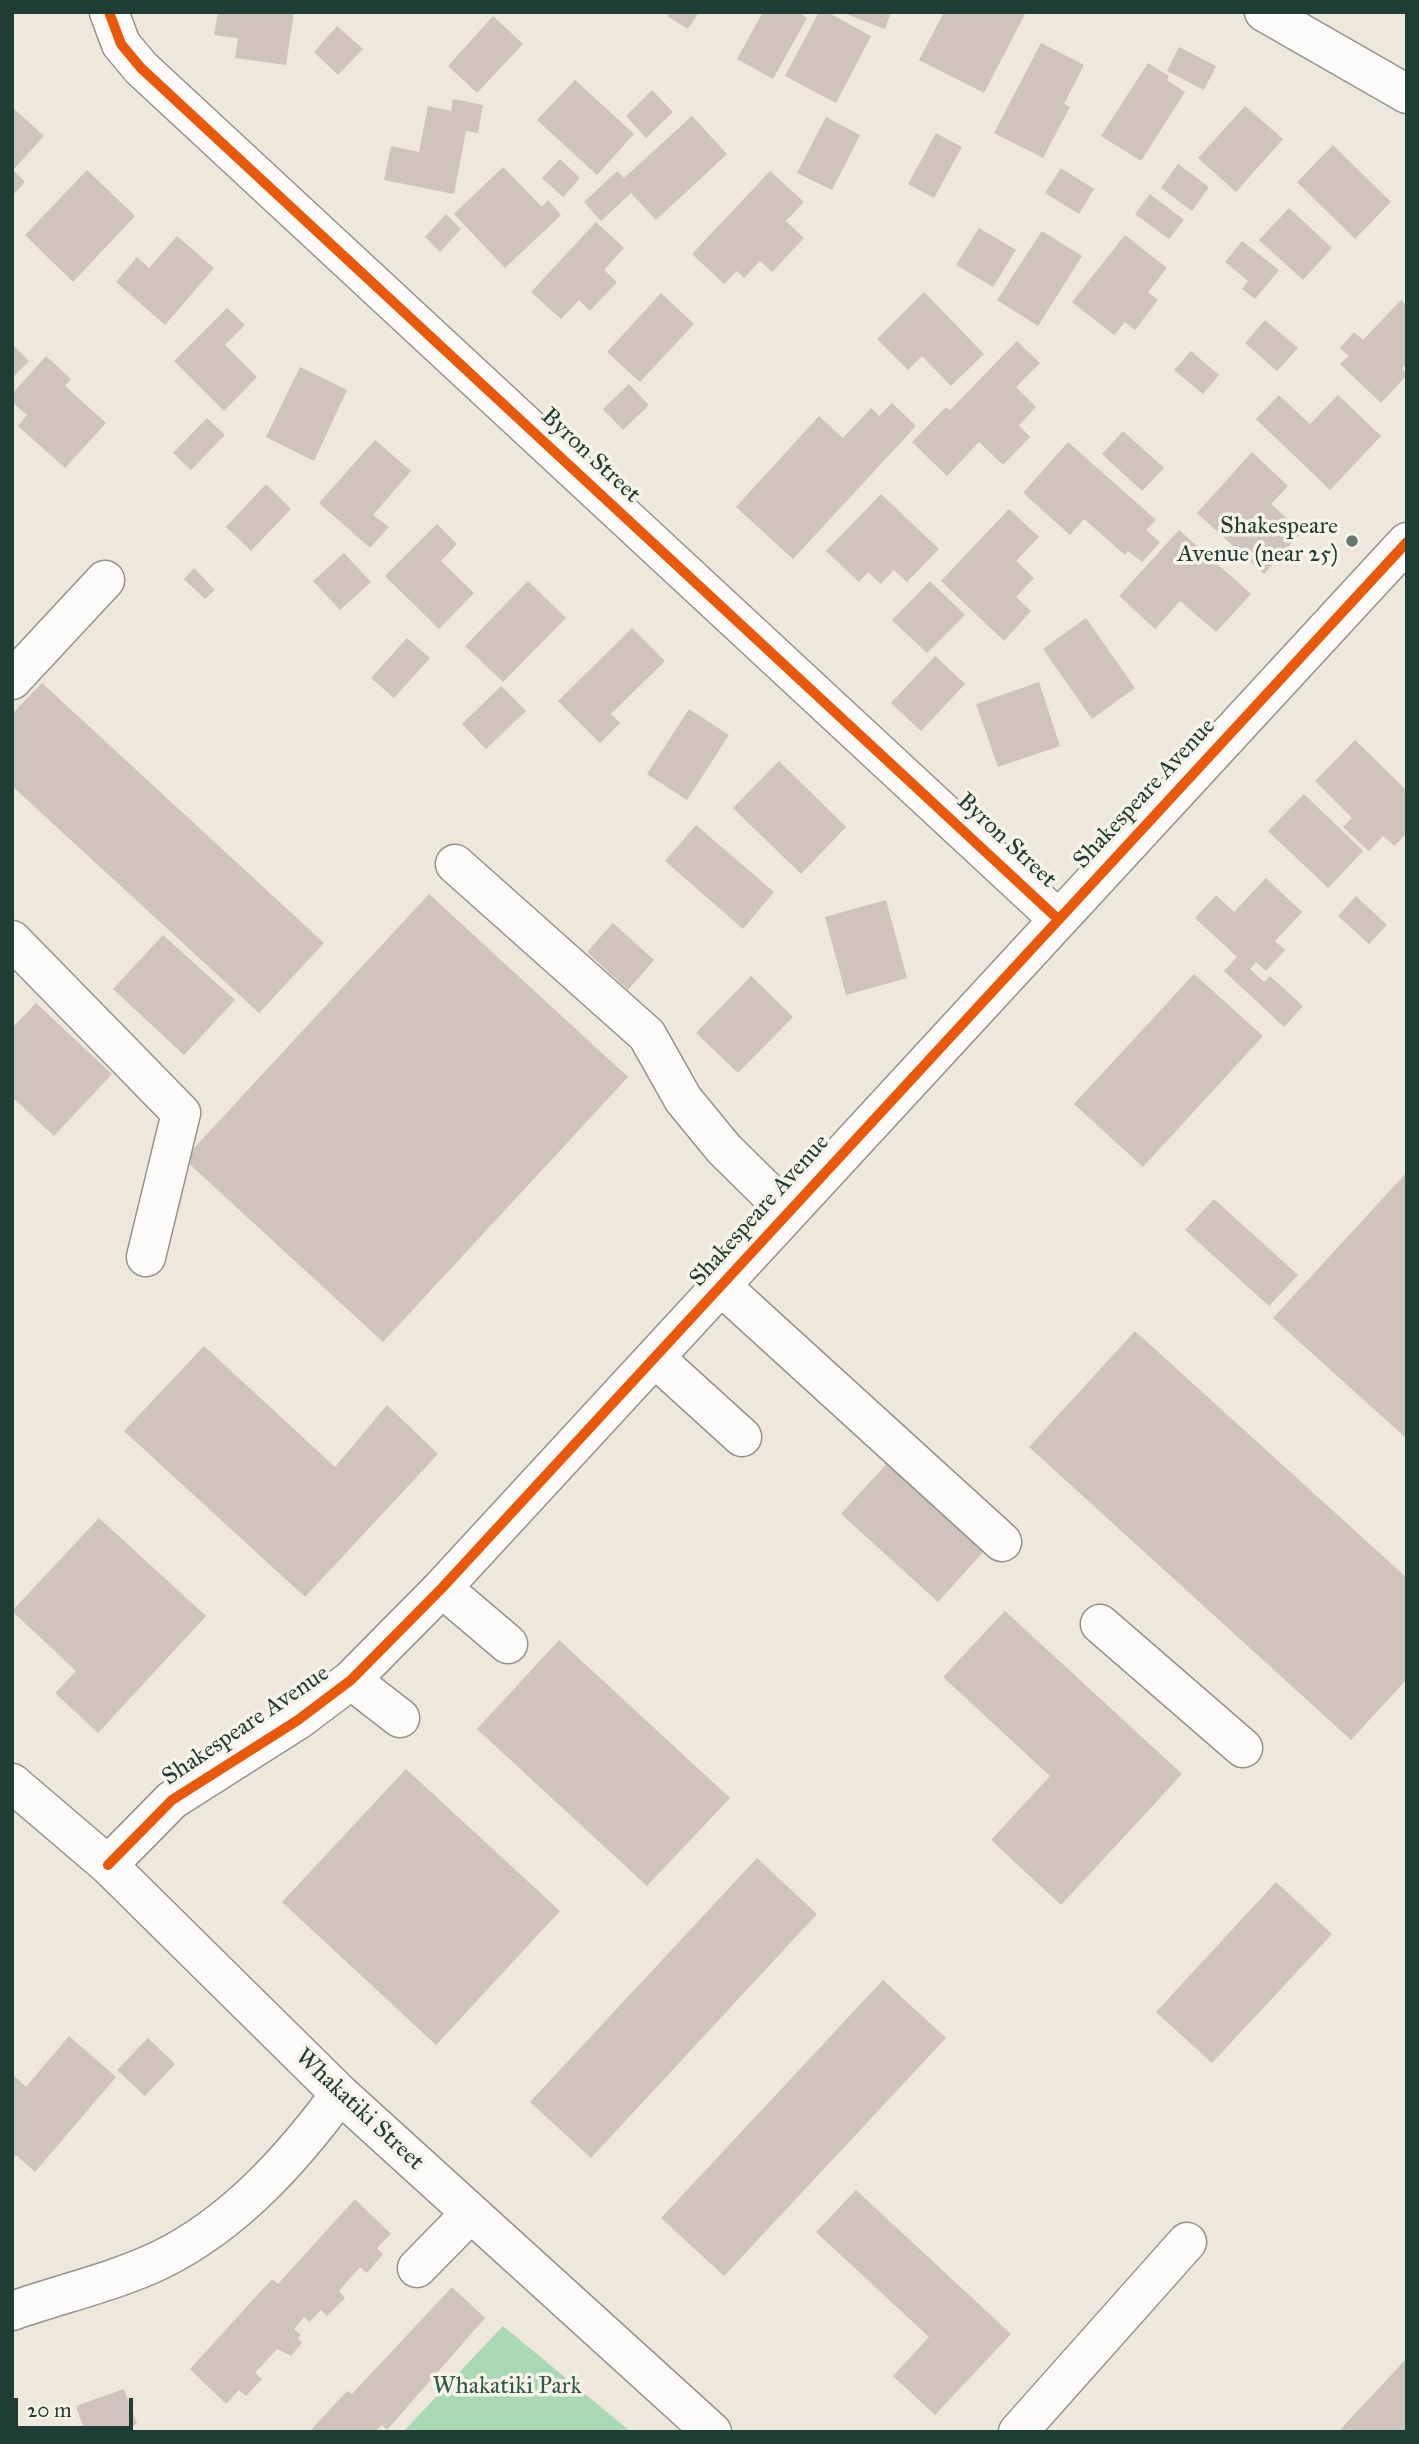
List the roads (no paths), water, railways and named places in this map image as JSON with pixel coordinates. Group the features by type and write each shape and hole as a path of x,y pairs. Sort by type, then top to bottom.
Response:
{"street":[{"name":"Byron Street","path":"109,12 121,44 141,68 1058,919"},
{"path":"1264,12 1407,94"},
{"name":"Shakespeare Avenue","path":"108,1865 172,1800 298,1720 351,1681 442,1588 1407,542"},
{"path":"12,680 105,580"},
{"path":"456,864 647,1035 683,1099 724,1149 787,1211"},
{"path":"12,940 181,1113 146,1257"},
{"path":"720,1286 1002,1542"},
{"path":"655,1358 742,1437"},
{"path":"442,1588 508,1644"},
{"path":"1100,1624 1242,1748"},
{"path":"351,1681 400,1718"},
{"name":"Whakatiki Street","path":"12,1783 108,1865 340,2094 712,2432"},
{"path":"12,2311 158,2261 194,2241 267,2180 313,2130 340,2094"},
{"path":"417,2268 471,2213"},
{"path":"1018,2432 1187,2242"}],"place":[{"name":"Shakespeare Avenue (near 25)","path":"1352,541"}],"park label":[{"name":"Whakatiki Park","path":"507,2387"}]}
